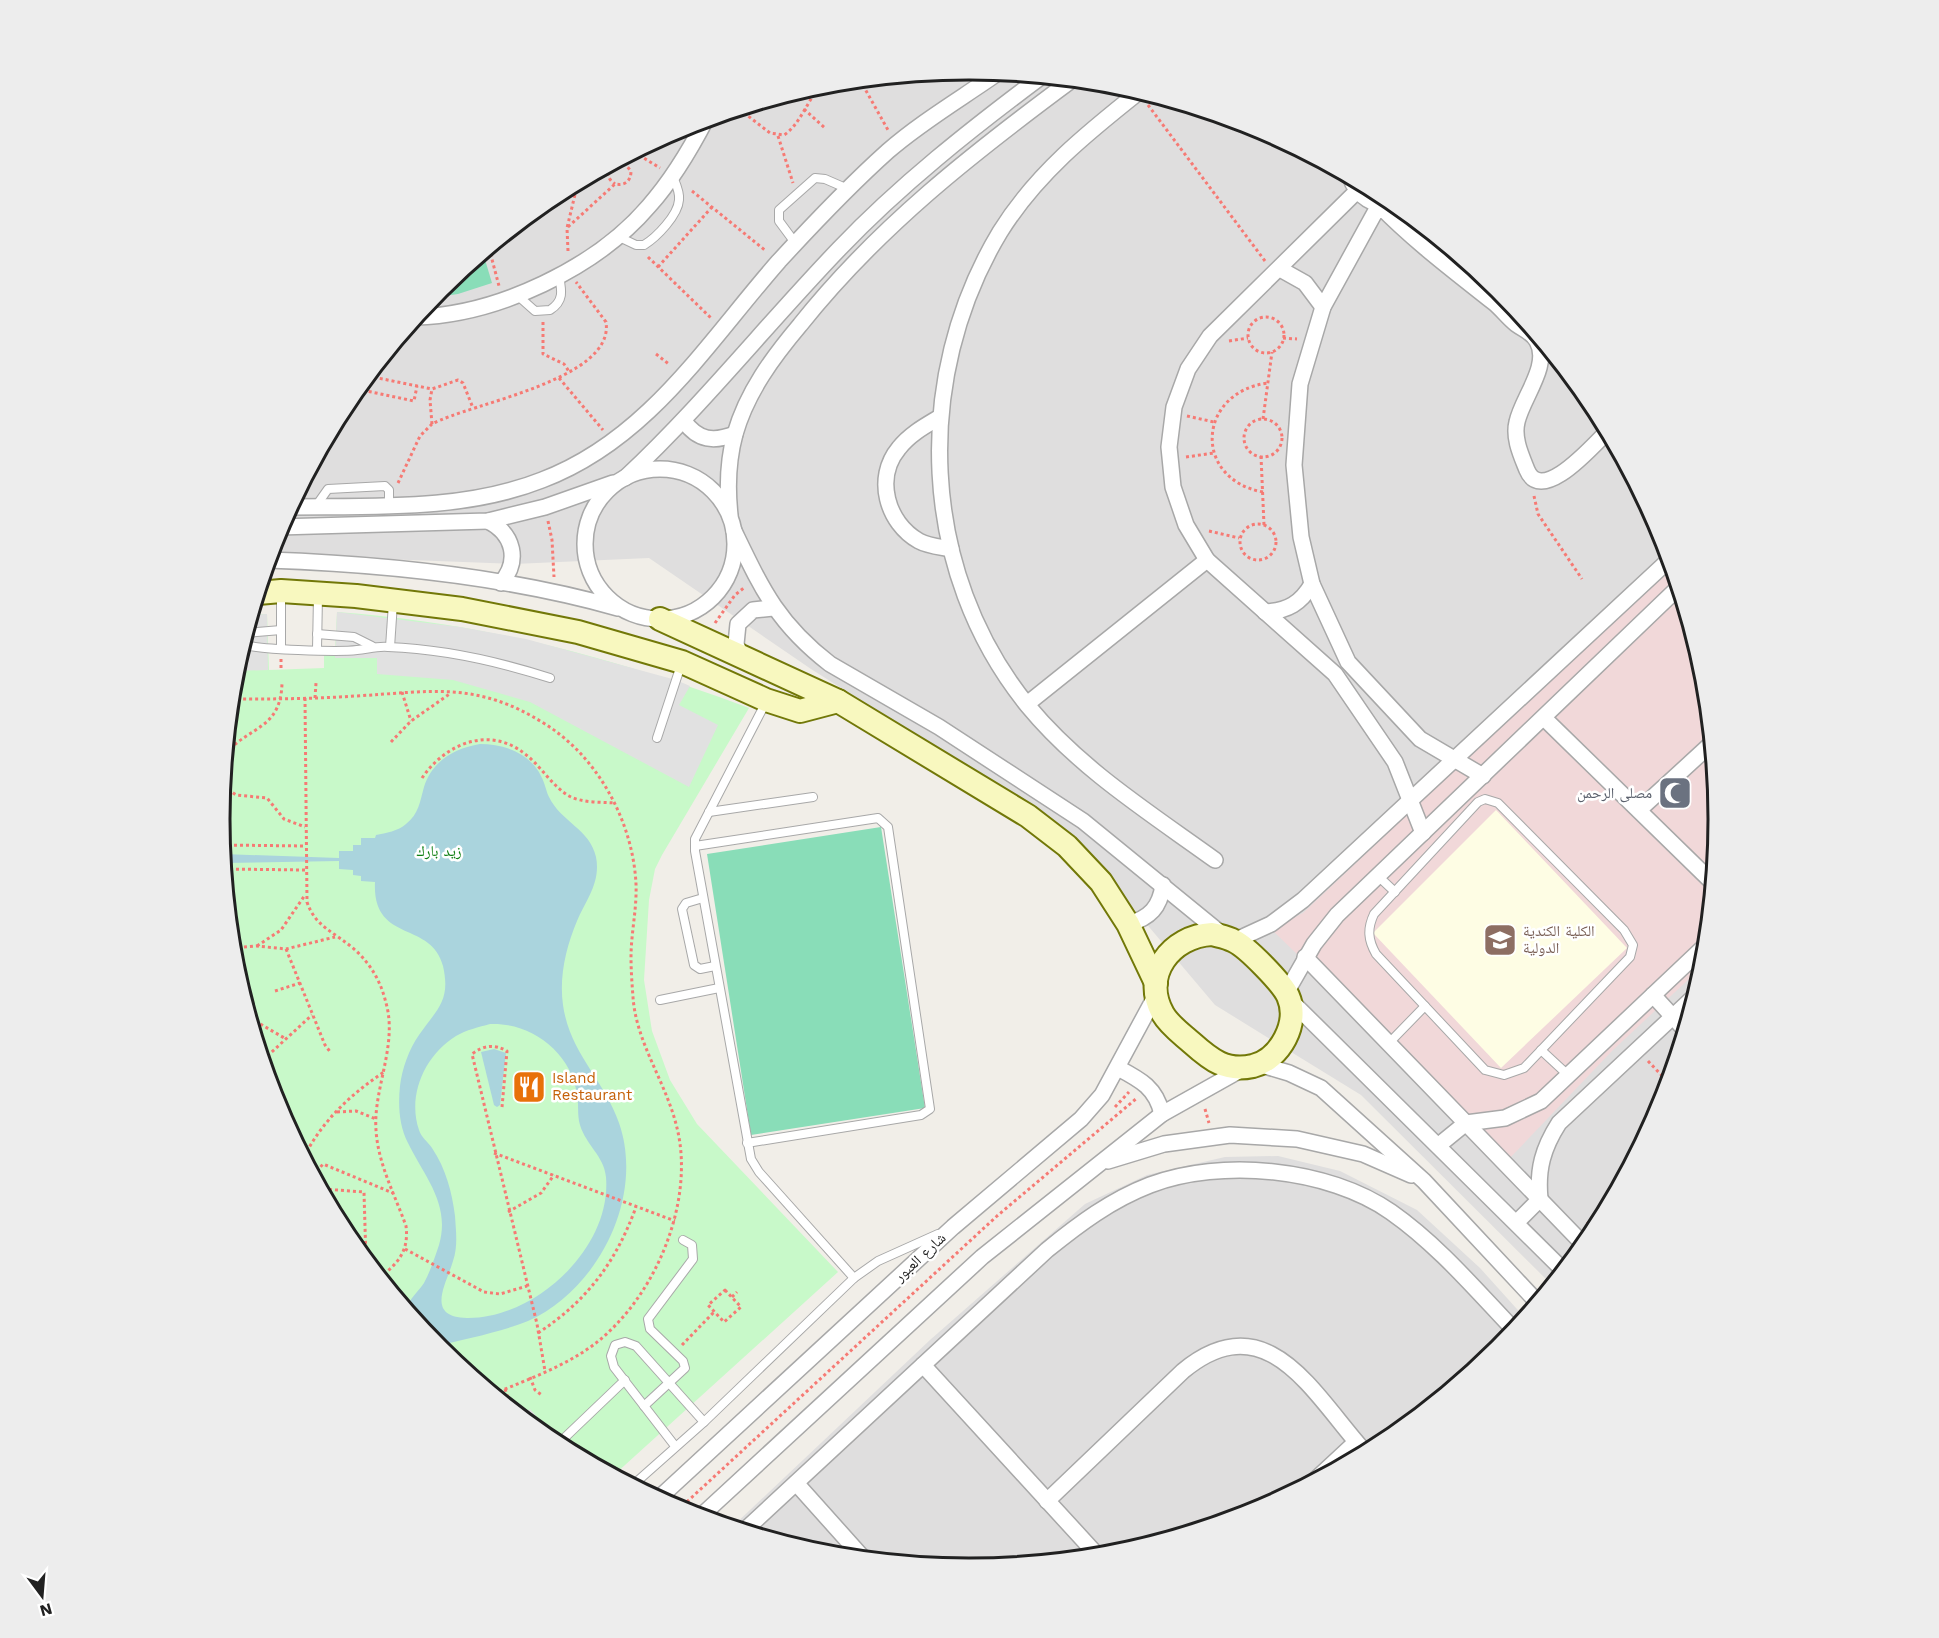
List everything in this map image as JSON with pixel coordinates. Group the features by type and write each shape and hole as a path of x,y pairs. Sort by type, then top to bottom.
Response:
{"street":[{"path":"299,507 462,500 502,493 542,481 579,464 614,442 652,409 780,261 897,144 987,80"},
{"path":"627,611 612,602 596,581 586,557 585,540 595,507 684,421 839,249 909,181 1034,83"},
{"path":"660,619 679,616 711,599 723,585 731,568 735,550 727,486 735,434 750,397 776,354 849,268 939,182 1064,86"},
{"path":"1131,98 1072,146 1049,168 1001,231 978,272 948,360 940,417 939,477 951,549 980,628 1001,668 1027,704 1055,736 1094,771 1215,860"},
{"path":"429,315 478,308 510,297 563,273 617,236 648,207 686,158 700,131"},
{"path":"1423,833 1395,762 1335,674 1207,560 1189,530 1173,487 1169,447 1174,407 1188,369 1210,336 1242,302 1278,272 1357,191 1379,205 1406,232 1508,313"},
{"path":"1379,205 1323,307 1303,374 1295,424 1296,505 1312,584 1348,663 1405,726 1436,750 1483,776"},
{"path":"1278,272 1305,283 1323,307"},
{"path":"1540,350 1540,364 1516,423 1516,438 1529,474 1543,482 1558,477 1602,436"},
{"path":"940,417 909,436 897,450 889,466 886,484 888,502 895,519 906,533 922,543 951,549"},
{"path":"684,421 697,435 706,438 715,440 735,434"},
{"path":"290,527 488,521 544,507 644,470 665,469 686,473 712,490 730,515"},
{"path":"488,521 506,533 511,543 512,565 501,583"},
{"path":"734,531 773,608 790,629 830,664 939,727 1041,791 1108,839 1164,885 1229,939 1559,1265"},
{"path":"277,560 359,565 555,590 660,619 838,701 1028,816 1067,846 1101,882 1128,924 1156,989 1165,1017 1212,1061 1234,1068 1252,1066 1289,1073 1321,1088 1424,1181 1533,1297"},
{"path":"1027,704 1207,560"},
{"path":"1156,989 1162,961 1178,944 1200,935 1229,939 1288,913 1664,565"},
{"path":"1265,612 1280,611 1294,606 1305,597 1312,584"},
{"path":"266,592 319,593 462,609 579,632 682,662 766,700 800,711 838,701"},
{"path":"708,1510 982,1257 1162,1114 1200,1091 1252,1066 1277,1050 1284,1041 1291,1018 1288,996 1305,957 1337,915 1673,592"},
{"path":"740,654 736,644 738,624 753,609 773,608"},
{"path":"1335,674 1348,663"},
{"path":"1544,718 1706,876"},
{"path":"1639,810 1705,749"},
{"path":"1128,924 1142,920 1154,912 1161,899 1164,885"},
{"path":"1438,1144 1466,1123 1485,1122 1522,1112 1541,1101 1697,954"},
{"path":"1305,957 1577,1239"},
{"path":"1678,972 1690,986"},
{"name":"شارع العبور","path":"665,1492 953,1227 1082,1119 1102,1095 1118,1068 1156,989"},
{"path":"1653,995 1680,1024"},
{"path":"1517,1222 1540,1199 1540,1161 1547,1142 1559,1123 1685,1004"},
{"path":"1118,1068 1150,1086 1158,1099 1162,1114"},
{"path":"1099,1164 1164,1144 1214,1137 1298,1139 1363,1154 1424,1181"},
{"path":"751,1525 1047,1250 1095,1212 1151,1185 1211,1171 1273,1170 1333,1184 1389,1210 1437,1248 1509,1324"},
{"path":"1047,1501 1183,1371 1203,1354 1228,1346 1255,1347 1280,1357 1299,1375 1360,1446"},
{"path":"923,1365 1091,1548"},
{"path":"796,1483 855,1549"}],"lane":[{"path":"617,236 636,245 647,243 677,210 679,194 672,175"},
{"path":"796,244 777,215 797,193 810,180 820,177 849,190"},
{"path":"510,297 543,312 557,306 561,300 563,273"},
{"path":"281,591 281,649"},
{"path":"317,649 319,593"},
{"path":"390,647 394,600"},
{"path":"254,632 281,630"},
{"path":"317,634 354,637 372,646"},
{"path":"251,647 353,651 372,646 390,647 471,657 550,678"},
{"path":"657,738 682,662"},
{"path":"766,700 694,846 751,1159 759,1172 854,1278"},
{"path":"710,812 813,797"},
{"path":"1492,800 1624,930 1632,945 1630,957 1524,1068 1515,1073 1493,1073 1485,1070 1376,954 1369,936 1369,926 1374,914 1395,892 1478,802 1492,800"},
{"path":"694,846 878,818 888,827 930,1109 921,1115 747,1143"},
{"path":"1378,876 1395,892"},
{"path":"703,898 686,903 682,909 695,967 700,969 715,966"},
{"path":"660,1000 719,988"},
{"path":"1389,1043 1425,1006"},
{"path":"1541,1050 1568,1075"},
{"path":"638,1480 704,1422 854,1278 878,1261 953,1227"},
{"path":"644,1406 685,1368 683,1361 651,1329 648,1319 693,1258 694,1249 683,1240"},
{"path":"675,1446 611,1362 615,1345 626,1342 636,1346 704,1422"},
{"path":"564,1437 625,1380"}],"path":[{"path":"864,87 897,144"},
{"path":"746,115 770,133 778,136 790,130 811,97"},
{"path":"1146,102 1278,272"},
{"path":"804,109 825,129"},
{"path":"778,136 797,193"},
{"path":"641,156 672,175 780,261"},
{"path":"567,228 615,184 625,184 631,176 631,171 626,165"},
{"path":"608,175 615,184"},
{"path":"389,504 420,436 432,424 559,378 570,373 594,355 607,330 606,322 563,273 567,228 575,194"},
{"path":"658,267 712,207"},
{"path":"636,245 722,329"},
{"path":"492,255 510,297"},
{"path":"543,312 543,354 564,364 570,373"},
{"path":"1263,419 1272,352 1282,342 1284,331 1276,319 1262,317 1250,325 1248,338 1250,344 1260,352 1272,352"},
{"path":"377,378 432,389 460,380 473,408"},
{"path":"559,378 614,442"},
{"path":"1263,492 1238,484 1228,476 1214,453 1214,422 1230,398 1255,384 1268,383"},
{"path":"367,391 414,400 417,386"},
{"path":"432,389 430,400 432,424"},
{"path":"1174,407 1201,421 1214,422"},
{"path":"1263,419 1275,423 1281,435 1281,442 1274,453 1261,456 1250,451 1245,434 1251,423 1263,419"},
{"path":"1171,464 1200,454 1214,453"},
{"path":"1261,456 1264,525"},
{"path":"1535,479 1534,491 1539,514 1582,579"},
{"path":"544,507 552,540 555,590"},
{"path":"1264,525 1270,528 1276,540 1272,554 1260,561 1246,557 1242,552 1239,538 1249,526 1264,525"},
{"path":"1189,530 1239,538"},
{"path":"708,641 718,616 735,595 757,579"},
{"path":"234,747 265,725 282,699 282,683"},
{"path":"315,698 316,683"},
{"path":"402,692 411,721"},
{"path":"240,699 452,692 500,701 546,724 590,764 615,803 633,861 636,885 631,957 633,1001 641,1035 676,1122 681,1147 681,1183 675,1221 660,1260 626,1312 606,1335 582,1353 501,1391"},
{"path":"391,742 411,721 452,692"},
{"path":"305,698 306,894 310,911 315,919 369,964 380,984 387,1006 385,1071 376,1119 380,1155 406,1226 405,1249 394,1267 386,1273"},
{"path":"422,778 444,752 459,744 493,740 524,753 567,795 581,800 615,803"},
{"path":"231,792 236,795 267,798 284,819 306,827"},
{"path":"231,845 306,846"},
{"path":"232,869 306,868"},
{"path":"257,946 281,930 306,894"},
{"path":"241,947 257,946 286,949 337,936"},
{"path":"286,949 325,1045 332,1053"},
{"path":"275,991 300,983"},
{"path":"269,1056 312,1015"},
{"path":"259,1023 286,1039"},
{"path":"502,1107 507,1051 494,1046 480,1048 472,1054 508,1212 537,1324 545,1371"},
{"path":"1637,1049 1663,1076"},
{"path":"308,1151 335,1112 358,1090 385,1071"},
{"path":"687,1502 997,1216 1139,1095 1135,1090 1107,1115"},
{"path":"1200,1091 1214,1137"},
{"path":"335,1112 356,1111 376,1119"},
{"path":"972,1231 1089,1131"},
{"path":"494,1153 555,1175 594,1193 675,1221"},
{"path":"319,1169 323,1164 393,1193"},
{"path":"508,1212 542,1193 555,1175"},
{"path":"329,1189 364,1192 366,1245"},
{"path":"538,1333 561,1319 599,1281 626,1234 636,1207"},
{"path":"405,1249 450,1274 492,1293 508,1293 527,1286"},
{"path":"725,1290 741,1307 724,1322 714,1312 708,1305 725,1290"},
{"path":"732,1297 737,1292"},
{"path":"674,1352 714,1312"},
{"path":"682,1500 854,1340"},
{"path":"530,1377 535,1390 543,1396"},
{"path":"505,1389 508,1396"}],"shaded area":[{"path":"921,81 1018,81 1066,86 1161,105 1252,136 1297,156 1380,204 1420,232 1492,296 1525,331 1584,408 1610,449 1653,536 1670,581 1695,675 1703,722 1709,819 1703,916 1695,963 1670,1057 1653,1102 1610,1189 1584,1230 1547,1280 1361,1095 1215,1005 1068,831 811,669 649,558 514,564 330,557 278,558 306,492 329,449 383,369 447,296 519,232 559,204 642,156 732,119 778,105 825,94"},
{"path":"1666,570 1684,628 1695,675 1703,722 1707,771 1709,819 1707,867 1703,916 1692,976 1612,1051 1509,1159 1271,929 1303,913"},
{"path":"337,612 460,627 526,639 676,680 690,686 679,705 718,725 689,787 530,702 453,680 377,674 377,658 335,658"},
{"path":"267,614 268,670 245,671 255,628 259,615"},
{"name":"الكلية الكندية الدولية","path":"1496,810 1627,948 1501,1068 1373,933"},
{"path":"1278,1156 1340,1171 1417,1210 1480,1268 1520,1312 1457,1375 1420,1406 1380,1434 1297,1482 1207,1519 1161,1533 1114,1544 1018,1557 921,1557 825,1544 738,1521 930,1340 1085,1204 1147,1175 1225,1157"},
{"path":"530,1409 541,1421 527,1412"}],"green space":[{"path":"485,260 492,283 447,296"},
{"name":"زيد بارك","path":"337,612 443,624 598,658 749,708 655,869 649,900 644,980 652,1031 670,1080 697,1124 838,1272 620,1470 559,1434 519,1406 447,1342 414,1307 383,1269 329,1189 286,1102 269,1057 244,963 236,916 230,819 236,722 244,675 259,615 267,614 269,670 324,668 324,652 335,652"},
{"path":"881,827 925,1108 751,1135 707,854"}],"water":[{"path":"480,744 498,746 515,751 530,761 541,776 554,806 582,832 593,847 597,866 595,883 577,921 567,952 562,984 563,1005 573,1038 613,1107 619,1123 625,1151 626,1181 620,1210 610,1238 594,1264 575,1287 553,1307 528,1321 448,1343 410,1302 424,1283 439,1245 442,1230 439,1203 405,1136 399,1101 401,1080 409,1053 437,1011 444,996 445,978 437,952 427,942 392,924 383,915 377,902 375,882 361,881 361,876 353,875 353,870 339,869 339,861 232,863 231,854 339,858 339,851 353,851 353,845 361,845 361,838 375,838 376,835 396,830 406,824 416,812 424,787 433,770 446,757","holes":["490,1024 520,1028 547,1042 567,1065 577,1094 580,1125 605,1170 605,1203 596,1229 583,1253 542,1293 518,1306 493,1315 467,1318 454,1316 446,1312 442,1305 443,1288 456,1250 454,1207 441,1164 419,1130 415,1103 417,1090 421,1077 435,1054 456,1036"]},
{"path":"494,1049 506,1053 500,1105 497,1107 494,1105 481,1052"}],"place":[{"name":"مصلى الرحمن","path":"1675,793"},
{"name":"الكلية الكندية الدولية","path":"1500,940"},
{"name":"Island Restaurant","path":"529,1087"}]}
